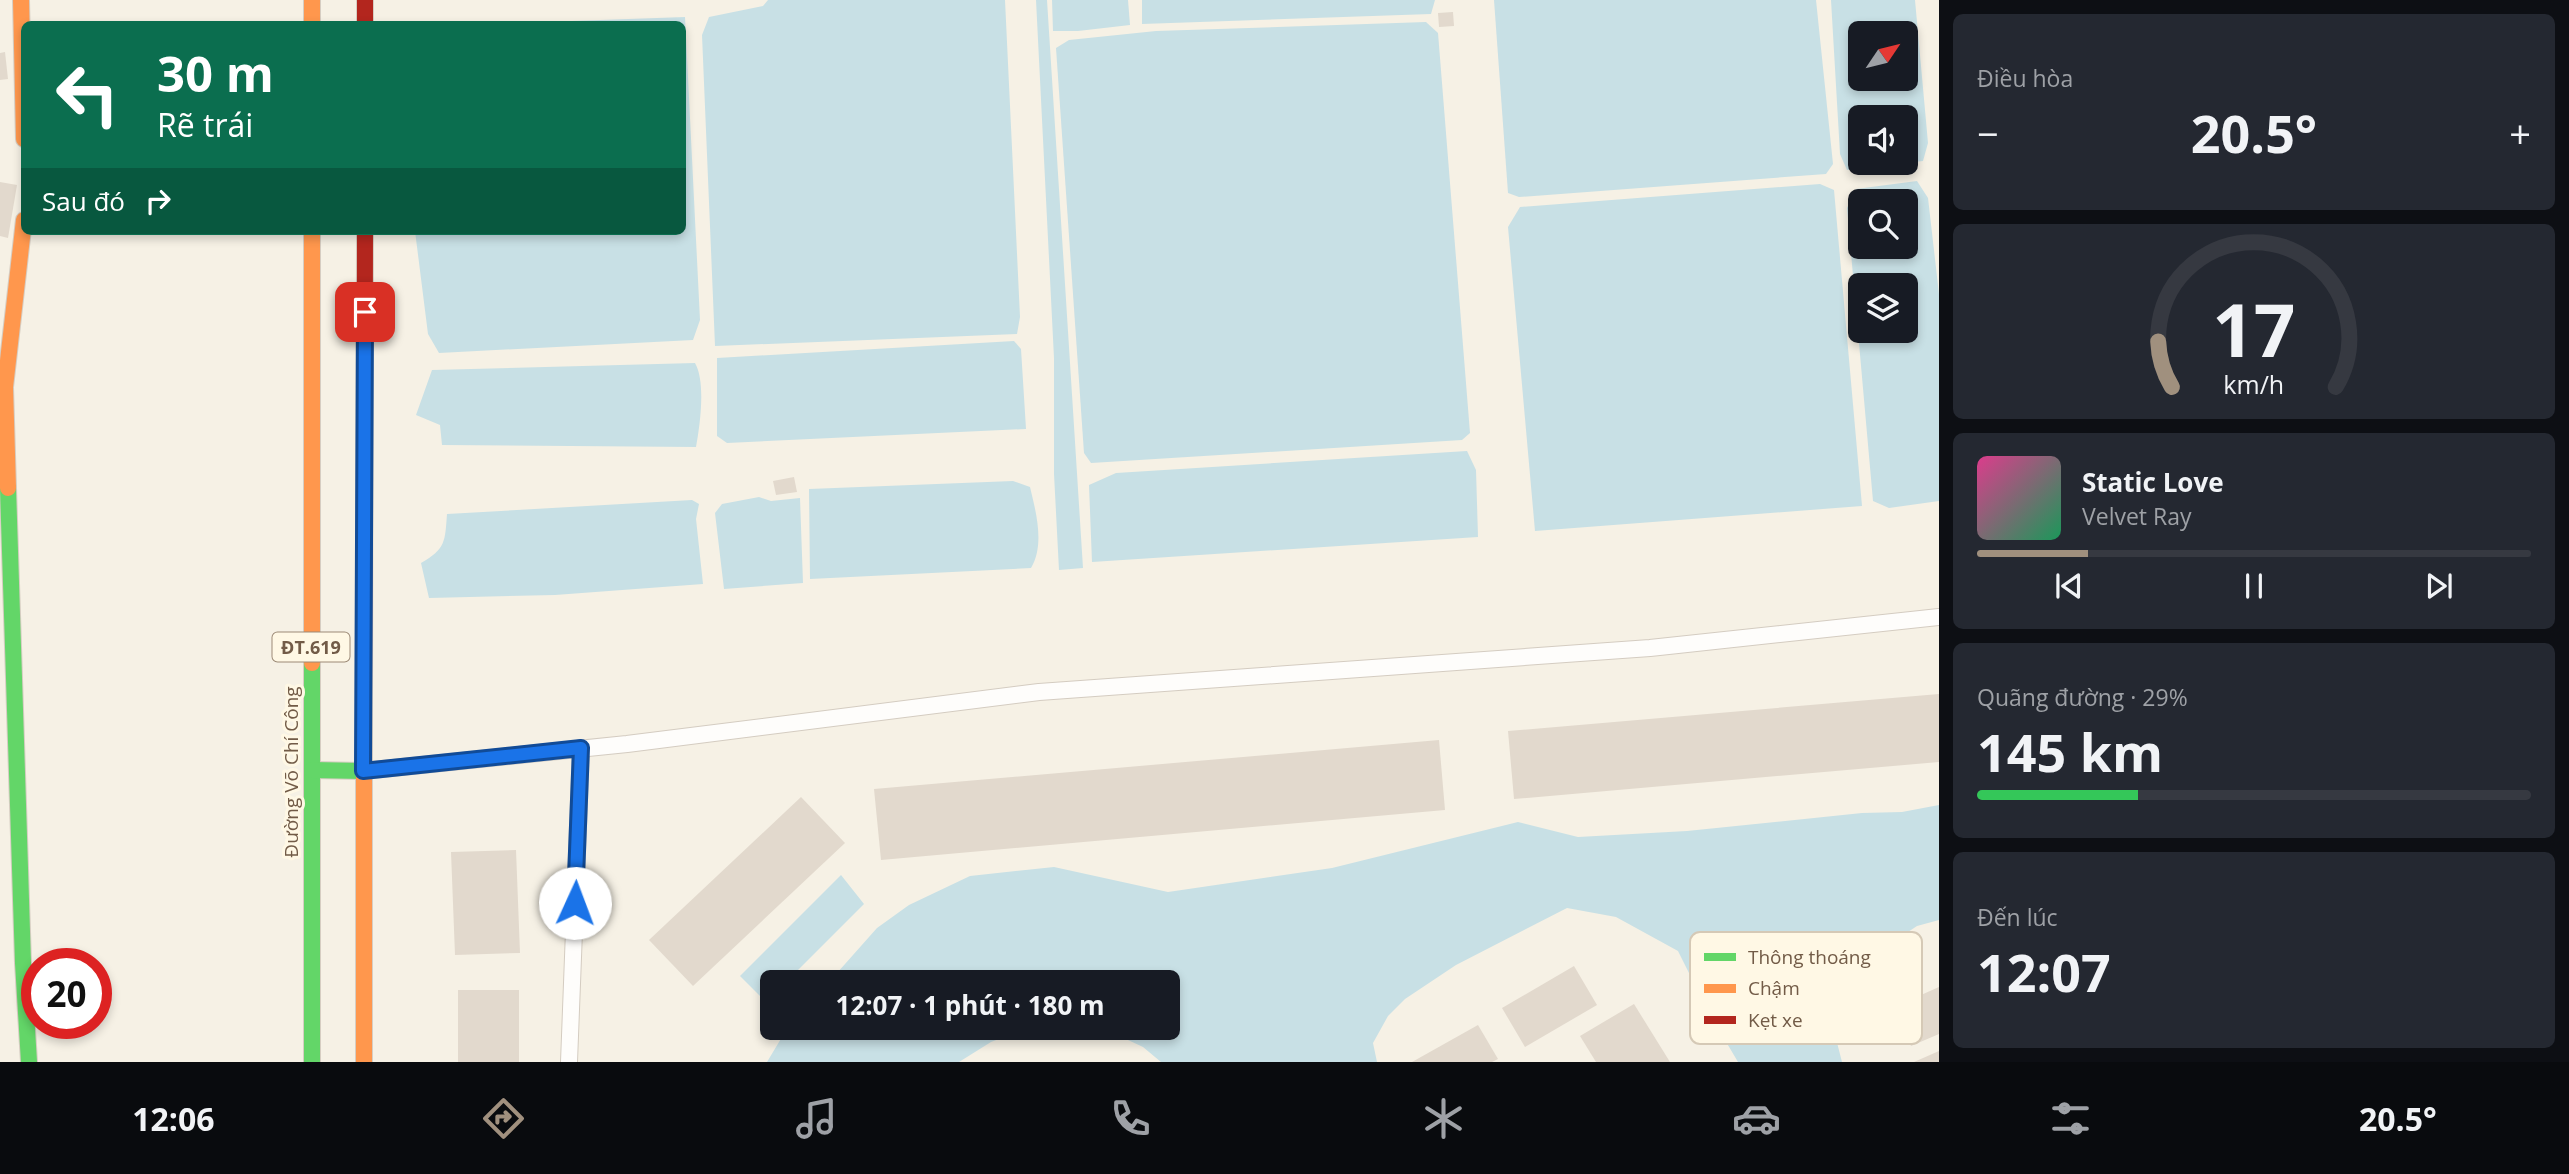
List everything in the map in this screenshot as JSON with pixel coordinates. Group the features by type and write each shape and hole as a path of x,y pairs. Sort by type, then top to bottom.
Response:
{"main road":[{"path":"21,0 21,21"},
{"path":"312,0 312,21"},
{"path":"365,0 365,21"},
{"path":"22,235 5,387 23,950 30,1062"},
{"name":"Đường Võ Chí Công","path":"312,235 312,1062"},
{"name":"ĐT.619","path":"364,1062 365,235"},
{"path":"312,770 363,771"}],"lane":[{"path":"363,771 581,748 1039,692 1650,648 1939,617"},
{"path":"569,1062 581,748"}],"water":[{"path":"768,0 1005,0 1020,317 1017,334 715,346 702,35 709,17 763,6"},
{"path":"1036,0 1047,0 1083,568 1059,570 1054,474 1054,358"},
{"path":"1052,0 1128,0 1130,25 1053,31"},
{"path":"1142,0 1435,0 1431,14 1142,24"},
{"path":"1494,0 1816,0 1833,164 1826,174 1519,197 1508,193"},
{"path":"1831,0 1915,0 1917,21 1848,21 1848,91 1918,91 1918,33 1928,143 1923,161 1918,162 1918,105 1848,105 1847,170 1840,154"},
{"path":"685,17 685,21 570,21"},
{"path":"1426,22 1438,33 1470,433 1462,440 1091,463 1084,453 1056,48 1069,40 1156,31"},
{"path":"686,37 700,320 693,340 439,353 428,334 416,235 686,235"},
{"path":"1917,181 1928,198 1939,294 1939,501 1889,508 1873,501 1859,343 1918,343 1918,273 1853,273 1852,259 1918,259 1918,189 1856,189"},
{"path":"1820,184 1834,190 1862,506 1535,531 1508,227 1520,207"},
{"path":"1014,341 1021,349 1026,429 727,443 717,436 717,358"},
{"path":"695,363 701,392 696,447 442,445 440,425 416,415 432,370"},
{"path":"1467,451 1476,470 1478,537 1092,562 1089,485 1116,473"},
{"path":"1013,481 1030,487 1035,507 1038,549 1031,568 810,579 809,489"},
{"path":"759,497 771,501 800,498 803,583 724,589 715,513 722,504"},
{"path":"692,500 699,504 696,519 703,584 555,595 429,598 421,563 443,543 447,514"},
{"path":"1939,805 1939,920 1917,926 1908,932 1690,932 1690,975 1678,951 1616,917 1567,908 1456,965 1405,999 1388,1016 1373,1043 1377,1062 1161,1062 1143,1047 1128,1040 1180,1040 1180,970 840,970 877,928 909,905 970,876 1054,867 1168,892 1332,868 1518,822 1578,837 1687,831 1862,813 1902,812"},
{"path":"841,875 864,904 798,970 760,970 760,996 740,976"},
{"path":"780,1040 996,1040 959,1062 767,1062"},
{"path":"1727,1044 1837,1044 1842,1062 1738,1062"}],"building":[{"path":"1453,12 1454,26 1439,27 1438,13"},
{"path":"5,52 8,79 0,80 0,53"},
{"path":"0,182 17,185 8,238 0,236"},
{"path":"794,477 797,492 776,495 773,481"},
{"path":"1939,694 1939,762 1514,799 1508,731"},
{"path":"1439,740 1445,810 881,860 874,789"},
{"path":"801,797 845,843 693,986 649,940"},
{"path":"516,850 520,953 455,955 451,852"},
{"path":"1574,966 1597,1005 1525,1047 1502,1008"},
{"path":"1939,987 1939,1034 1922,1041 1922,995"},
{"path":"458,990 519,990 519,1062 458,1062"},
{"path":"1634,1004 1670,1062 1596,1062 1580,1036"},
{"path":"1478,1025 1498,1059 1492,1062 1412,1062"},
{"path":"1939,1051 1939,1062 1914,1062"}],"traffic: fast":[{"path":"8,488 23,963 29,1062"},
{"path":"312,663 312,1062"},
{"path":"312,770 363,771"}],"traffic: slow":[{"path":"21,0 21,21"},
{"path":"312,0 312,21"},
{"path":"8,488 5,387 22,235"},
{"path":"312,235 312,663"},
{"path":"364,696 364,1062"}],"traffic: jam":[{"path":"365,0 365,21"},
{"path":"364,696 365,235"}],"route":[{"path":"365,312 363,771 581,748 575,903"}]}
